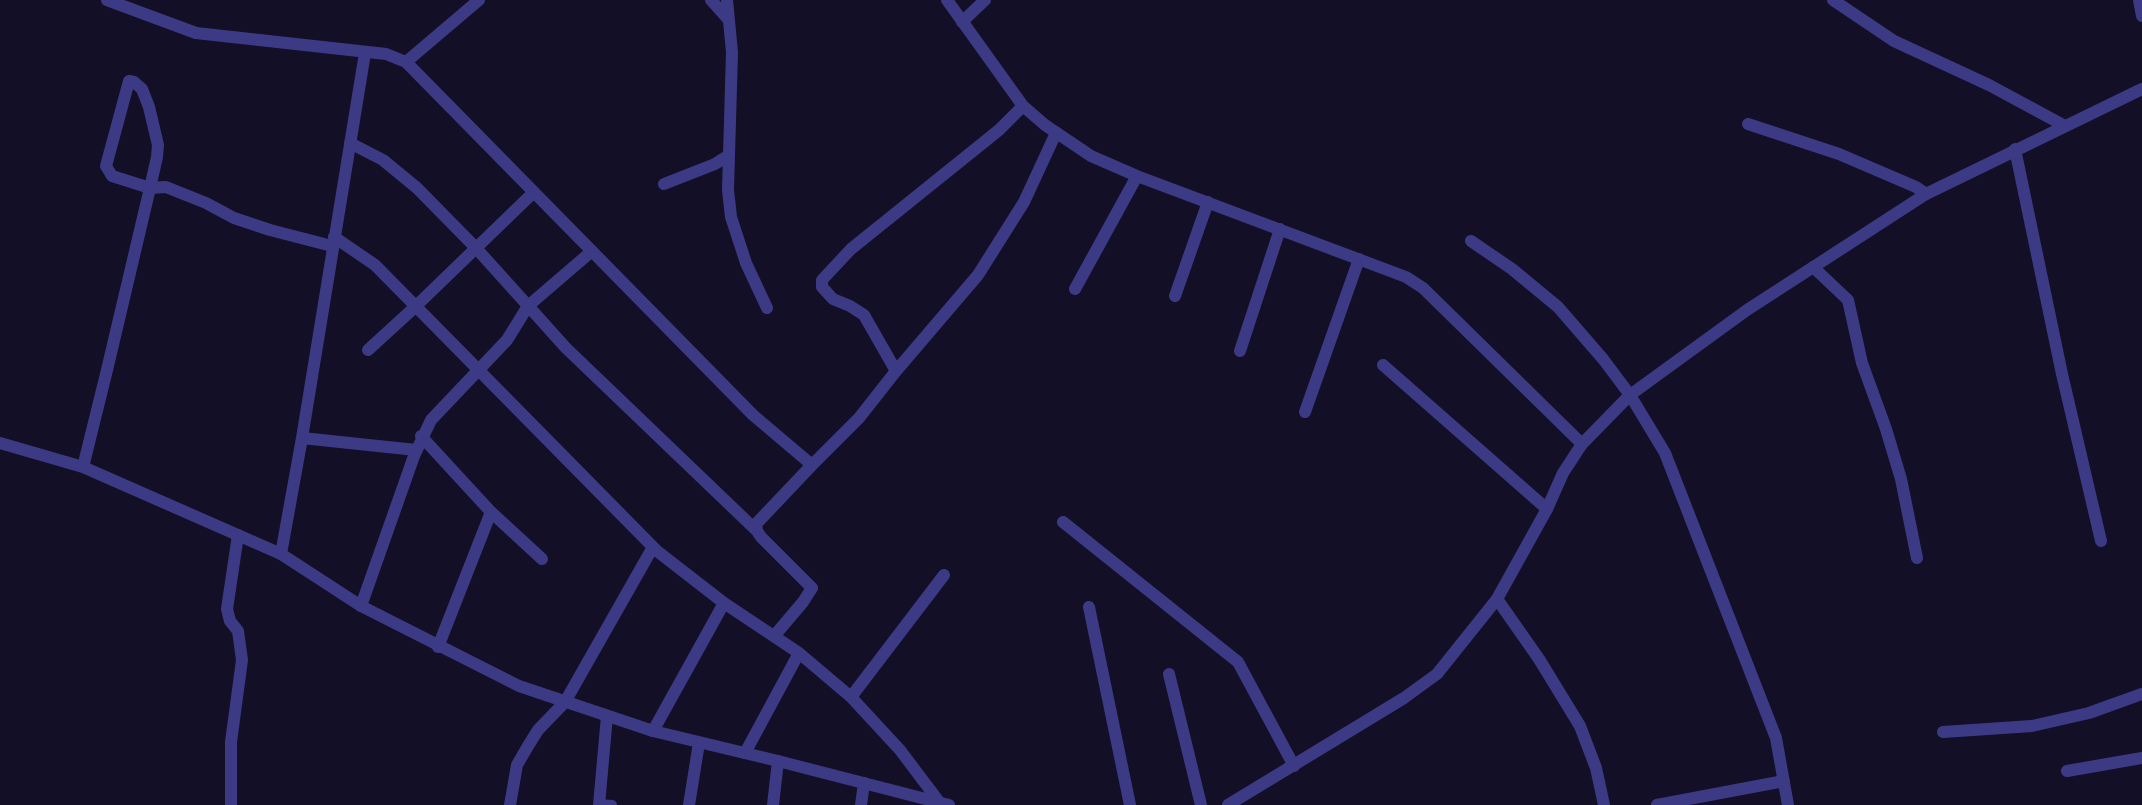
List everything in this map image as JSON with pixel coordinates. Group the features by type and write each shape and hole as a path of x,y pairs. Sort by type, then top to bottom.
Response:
{"street":[{"path":"107,0 196,33 386,54 406,62 753,415 812,465"},
{"path":"406,62 479,0"},
{"path":"711,0 728,19"},
{"path":"727,0 732,52 728,190 730,217 746,263 766,308"},
{"path":"947,0 1023,106 1056,133 1091,156 1137,176 1406,277 1424,288 1582,444"},
{"path":"962,22 985,0"},
{"path":"1833,0 1894,41 1989,84 2065,126"},
{"path":"2139,0 2142,16"},
{"path":"281,554 302,438 365,53"},
{"path":"83,467 150,188 158,145 149,107 142,89 134,82 129,81 106,166 112,176 150,188 166,187 206,203 234,218 270,230 333,242 375,265 477,371 654,547 724,603 799,653 851,696 900,750 945,804"},
{"path":"1228,805 1404,698 1437,674 1497,599 1546,509 1563,473 1582,444 1630,395 1748,310 1926,194 2015,149 2142,89"},
{"path":"896,370 864,315 850,306 833,299 822,287 822,280 851,249 999,130 1023,106"},
{"path":"1748,124 1839,154 1916,187 1926,194"},
{"path":"757,531 756,524 859,418 896,370 978,275 1024,202 1056,133"},
{"path":"350,143 383,160 402,174 476,248 566,348 757,531 787,565 812,588 775,636"},
{"path":"2015,149 2062,374 2101,541"},
{"path":"664,184 716,164 729,155"},
{"path":"1076,289 1137,176"},
{"path":"368,350 534,192"},
{"path":"1175,296 1208,202"},
{"path":"1240,351 1280,229"},
{"path":"1471,240 1512,269 1558,307 1630,395 1665,454 1776,738 1788,805"},
{"path":"361,606 421,436 430,420 506,340 528,306 592,251"},
{"path":"1305,412 1359,259"},
{"path":"1813,267 1848,300 1862,363 1886,429 1900,479 1917,558"},
{"path":"1383,365 1546,509"},
{"path":"421,436 491,512 542,560"},
{"path":"302,438 416,450"},
{"path":"0,443 83,467 281,554 361,606 438,647 518,686 653,732 778,761 945,804"},
{"path":"438,647 491,512"},
{"path":"1063,522 1238,662 1294,766"},
{"path":"231,805 231,742 242,660 238,631 230,620 227,609 238,536"},
{"path":"510,805 517,765 538,730 565,702 654,547"},
{"path":"851,696 944,575"},
{"path":"1497,599 1539,659 1580,726 1596,768 1604,805"},
{"path":"653,732 724,603"},
{"path":"1089,608 1130,805"},
{"path":"745,753 799,653"},
{"path":"1169,674 1201,805"},
{"path":"1943,732 2032,726 2089,713 2142,694"},
{"path":"604,805 607,716"},
{"path":"689,805 699,743"},
{"path":"2067,771 2142,758"},
{"path":"773,805 778,761"},
{"path":"1657,805 1694,802 1784,781"},
{"path":"861,805 864,783"}]}
